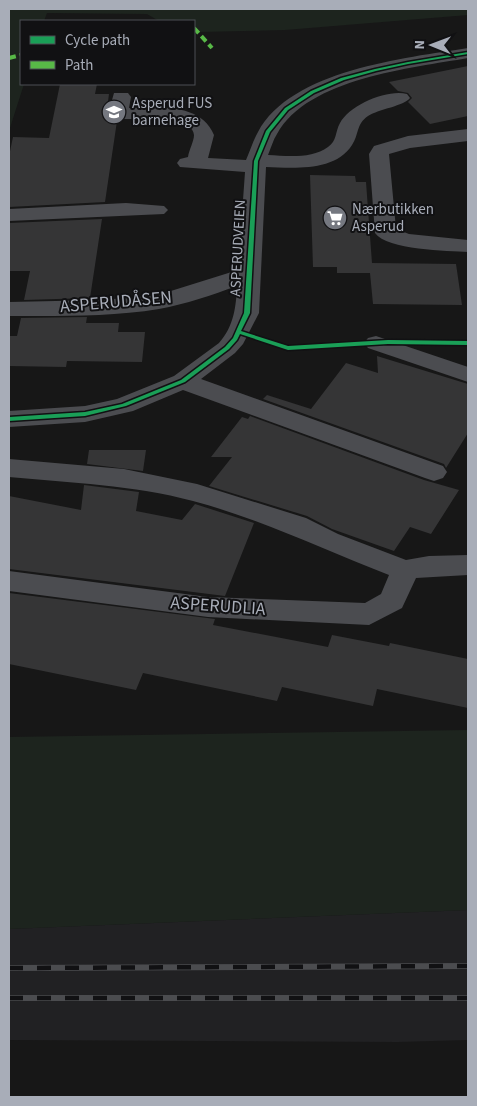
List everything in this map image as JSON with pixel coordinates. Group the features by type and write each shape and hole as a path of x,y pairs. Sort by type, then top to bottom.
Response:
{"street":[{"name":"ASPERUDVEIEN","path":"9,419 54,418 106,410 145,398 183,381 215,359 235,339 247,313 256,164 260,147 276,120 308,94 344,79 468,53"},
{"path":"121,97 118,114 189,117 199,124 204,136 198,155 193,163 256,164 302,162 318,158 341,146 381,150 408,142 468,135"},
{"path":"341,146 351,121 360,112 377,104 400,98"},
{"path":"381,150 382,203 386,233 406,240 468,246"},
{"path":"9,215 126,209 157,210"},
{"name":"ASPERUDÅSEN","path":"9,309 95,307 158,302 185,296 250,274"},
{"path":"376,343 468,375"},
{"path":"183,381 291,422 434,472"},
{"path":"9,468 124,478 197,493 296,525 328,541 405,570 429,566 468,565"},
{"name":"ASPERUDLIA","path":"9,581 208,607 369,614 392,601 405,570"}],"shaded area":[{"path":"9,9 468,9 468,15 285,30 199,32 195,31 195,20 157,20 147,14 47,13 44,20 20,20 20,85 24,85 9,131"},
{"path":"468,730 468,910 9,929 9,737"},
{"path":"468,910 468,1040 398,1042 9,1040 9,929"}],"building":[{"path":"468,66 468,116 430,124 408,102 412,98 408,93 398,91 389,82"},
{"path":"60,85 97,85 95,94 109,94 106,117 117,121 105,202 9,207 9,156 13,137 49,138"},
{"path":"310,175 355,176 356,182 366,182 372,263 456,264 462,305 373,304 370,273 337,273 337,267 313,267"},
{"path":"102,219 90,298 24,300 30,271 9,271 9,223"},
{"path":"87,317 86,323 119,323 118,332 145,332 142,362 67,361 66,367 9,366 9,336 17,336 21,318"},
{"path":"377,356 468,384 468,433 446,468 444,464 263,399 267,395 311,409 346,363 378,373"},
{"path":"250,416 424,480 459,490 431,534 410,527 394,551 332,529 307,516 209,486 232,457 211,457 242,417 248,419"},
{"path":"89,450 146,450 143,471 87,464"},
{"path":"84,485 139,492 136,511 182,520 195,504 254,523 225,596 9,569 9,496 81,510"},
{"path":"9,593 215,619 213,625 328,647 332,635 389,646 390,643 468,659 468,708 377,689 373,706 282,687 277,701 143,673 136,690 9,664"}],"railway":[{"path":"9,968 468,966"},
{"path":"9,998 468,998"}],"marked path":[{"path":"195,29 212,48"},
{"path":"9,58 20,55"}],"cycle path":[{"path":"9,419 85,414 124,405 183,381 227,348 235,339 247,313 256,161 267,132 287,109 313,92 342,79 408,63 468,53"},
{"path":"238,332 288,348 388,342 468,343"}],"place":[{"name":"Asperud FUS barnehage","path":"114,112"},
{"name":"Nærbutikken Asperud","path":"335,218"}]}
